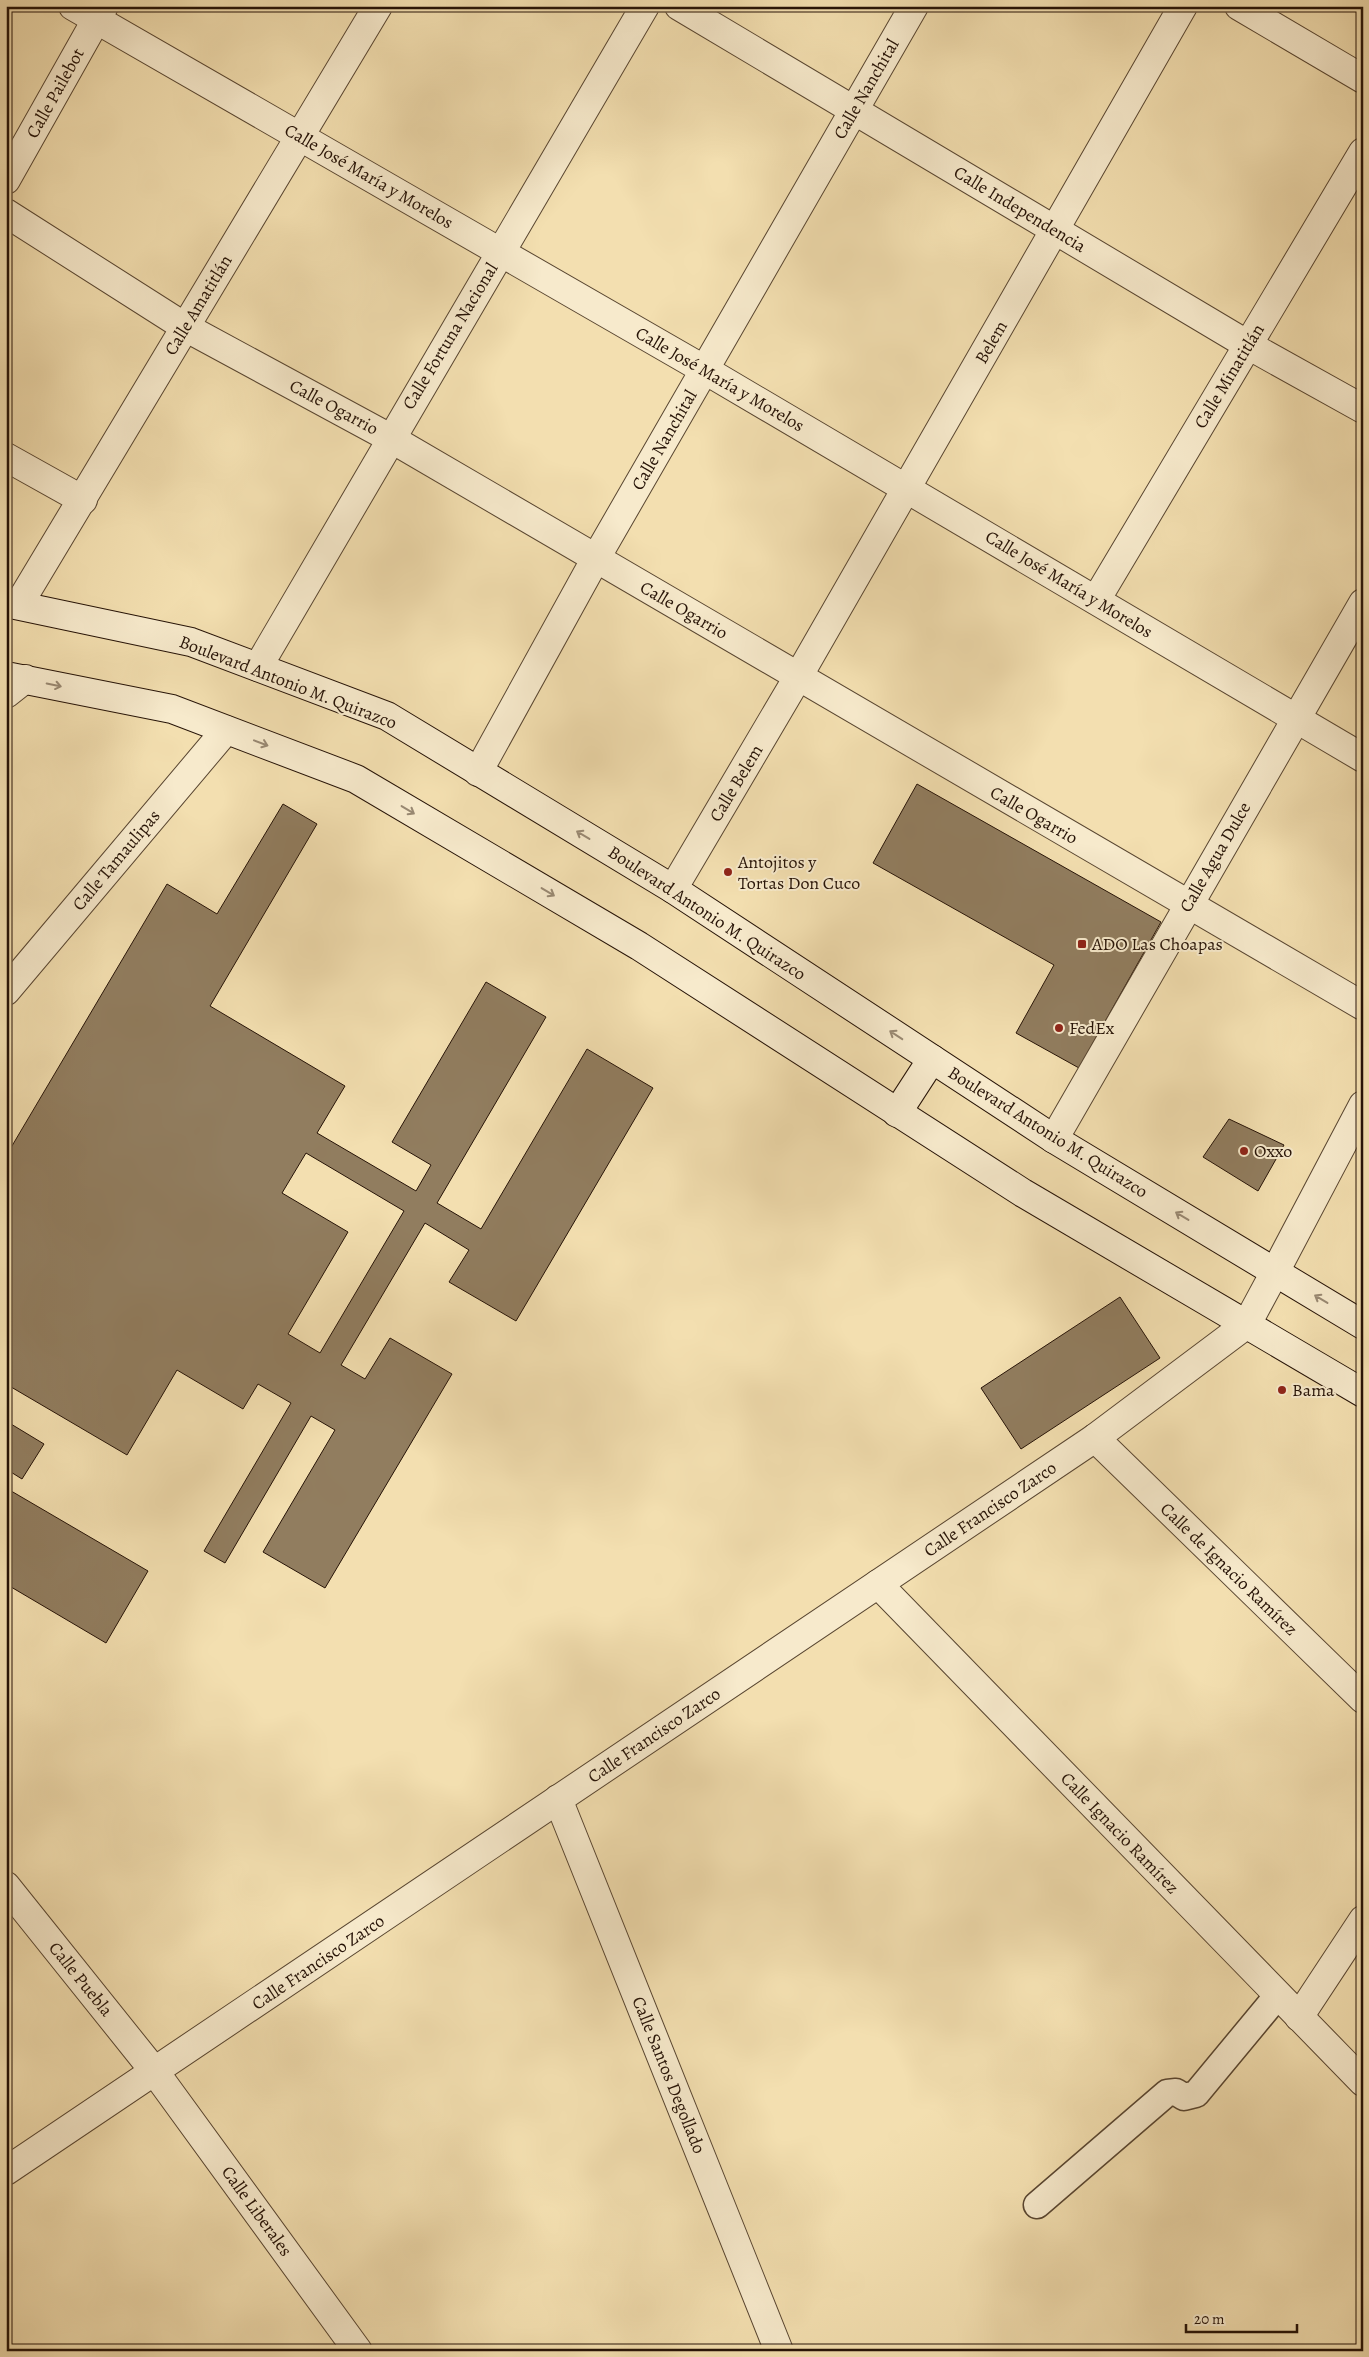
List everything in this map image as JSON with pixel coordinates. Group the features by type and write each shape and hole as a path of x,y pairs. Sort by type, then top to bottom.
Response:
{"street":[{"name":"Calle José María y Morelos","path":"73,6 100,13 300,136 705,370 1363,758"},
{"name":"Calle Amatitlán","path":"13,604 83,500 378,6"},
{"name":"Calle Fortuna Nacional","path":"258,668 390,438 645,6"},
{"name":"Calle Independencia","path":"679,6 1248,345 1363,409"},
{"name":"Calle Nanchital","path":"478,772 596,558 914,6"},
{"name":"Belem","path":"798,677 1183,6"},
{"path":"1239,6 1363,79"},
{"name":"Calle Pailebot","path":"6,180 100,13"},
{"name":"Calle Minatitlán","path":"1096,600 1363,152"},
{"name":"Calle Ogarrio","path":"6,213 185,327 390,438 1363,1006"},
{"path":"6,457 83,500"},
{"name":"Boulevard Antonio M. Quirazco","path":"13,604 191,642 387,716 673,889 1054,1139 1363,1325"},
{"name":"Calle Agua Dulce","path":"1054,1139 1295,718 1360,612"},
{"name":"Calle Belem","path":"673,889 798,677"},
{"path":"12,683 172,709 356,779 639,946 1022,1194 1363,1393"},
{"name":"Calle Tamaulipas","path":"6,991 226,730"},
{"path":"897,1113 932,1059"},
{"name":"Calle Francisco Zarco","path":"6,2171 1095,1438 1247,1324 1363,1105"},
{"name":"Calle de Ignacio Ramírez","path":"1095,1438 1363,1699"},
{"name":"Calle Ignacio Ramírez","path":"878,1584 1363,2082"},
{"name":"Calle Santos Degollado","path":"558,1799 780,2351"},
{"name":"Calle Puebla","path":"6,1886 155,2072"},
{"path":"1299,2017 1363,1920"},
{"path":"1036,2205 1167,2093 1176,2092 1184,2097 1196,2094 1278,1995"},
{"name":"Calle Liberales","path":"155,2072 358,2351"}],"building":[{"name":"ADO Las Choapas","path":"917,784 1161,922 1079,1068 1016,1033 1054,965 873,863"},
{"path":"283,804 317,824 210,1006 345,1086 317,1133 416,1191 431,1165 392,1142 486,982 546,1017 437,1203 481,1229 587,1049 653,1088 516,1321 449,1282 469,1250 425,1223 341,1365 365,1379 390,1338 452,1374 325,1588 263,1552 335,1430 311,1416 225,1563 204,1551 291,1403 258,1384 243,1409 177,1370 127,1455 6,1384 6,1156 167,884 217,914","holes":["306,1153 404,1211 320,1353 288,1334 348,1232 282,1193"]},
{"name":"Oxxo","path":"1229,1119 1284,1145 1258,1191 1203,1157"},
{"path":"1120,1297 1160,1358 1021,1449 981,1388"},
{"path":"6,1421 44,1444 22,1479 6,1469"},
{"path":"6,1488 148,1571 106,1643 6,1584"}],"place":[{"name":"Antojitos y Tortas Don Cuco","path":"728,872"},
{"name":"ADO Las Choapas","path":"1082,944"},
{"name":"FedEx","path":"1059,1028"},
{"name":"Oxxo","path":"1244,1151"},
{"name":"Bama","path":"1282,1390"}]}
